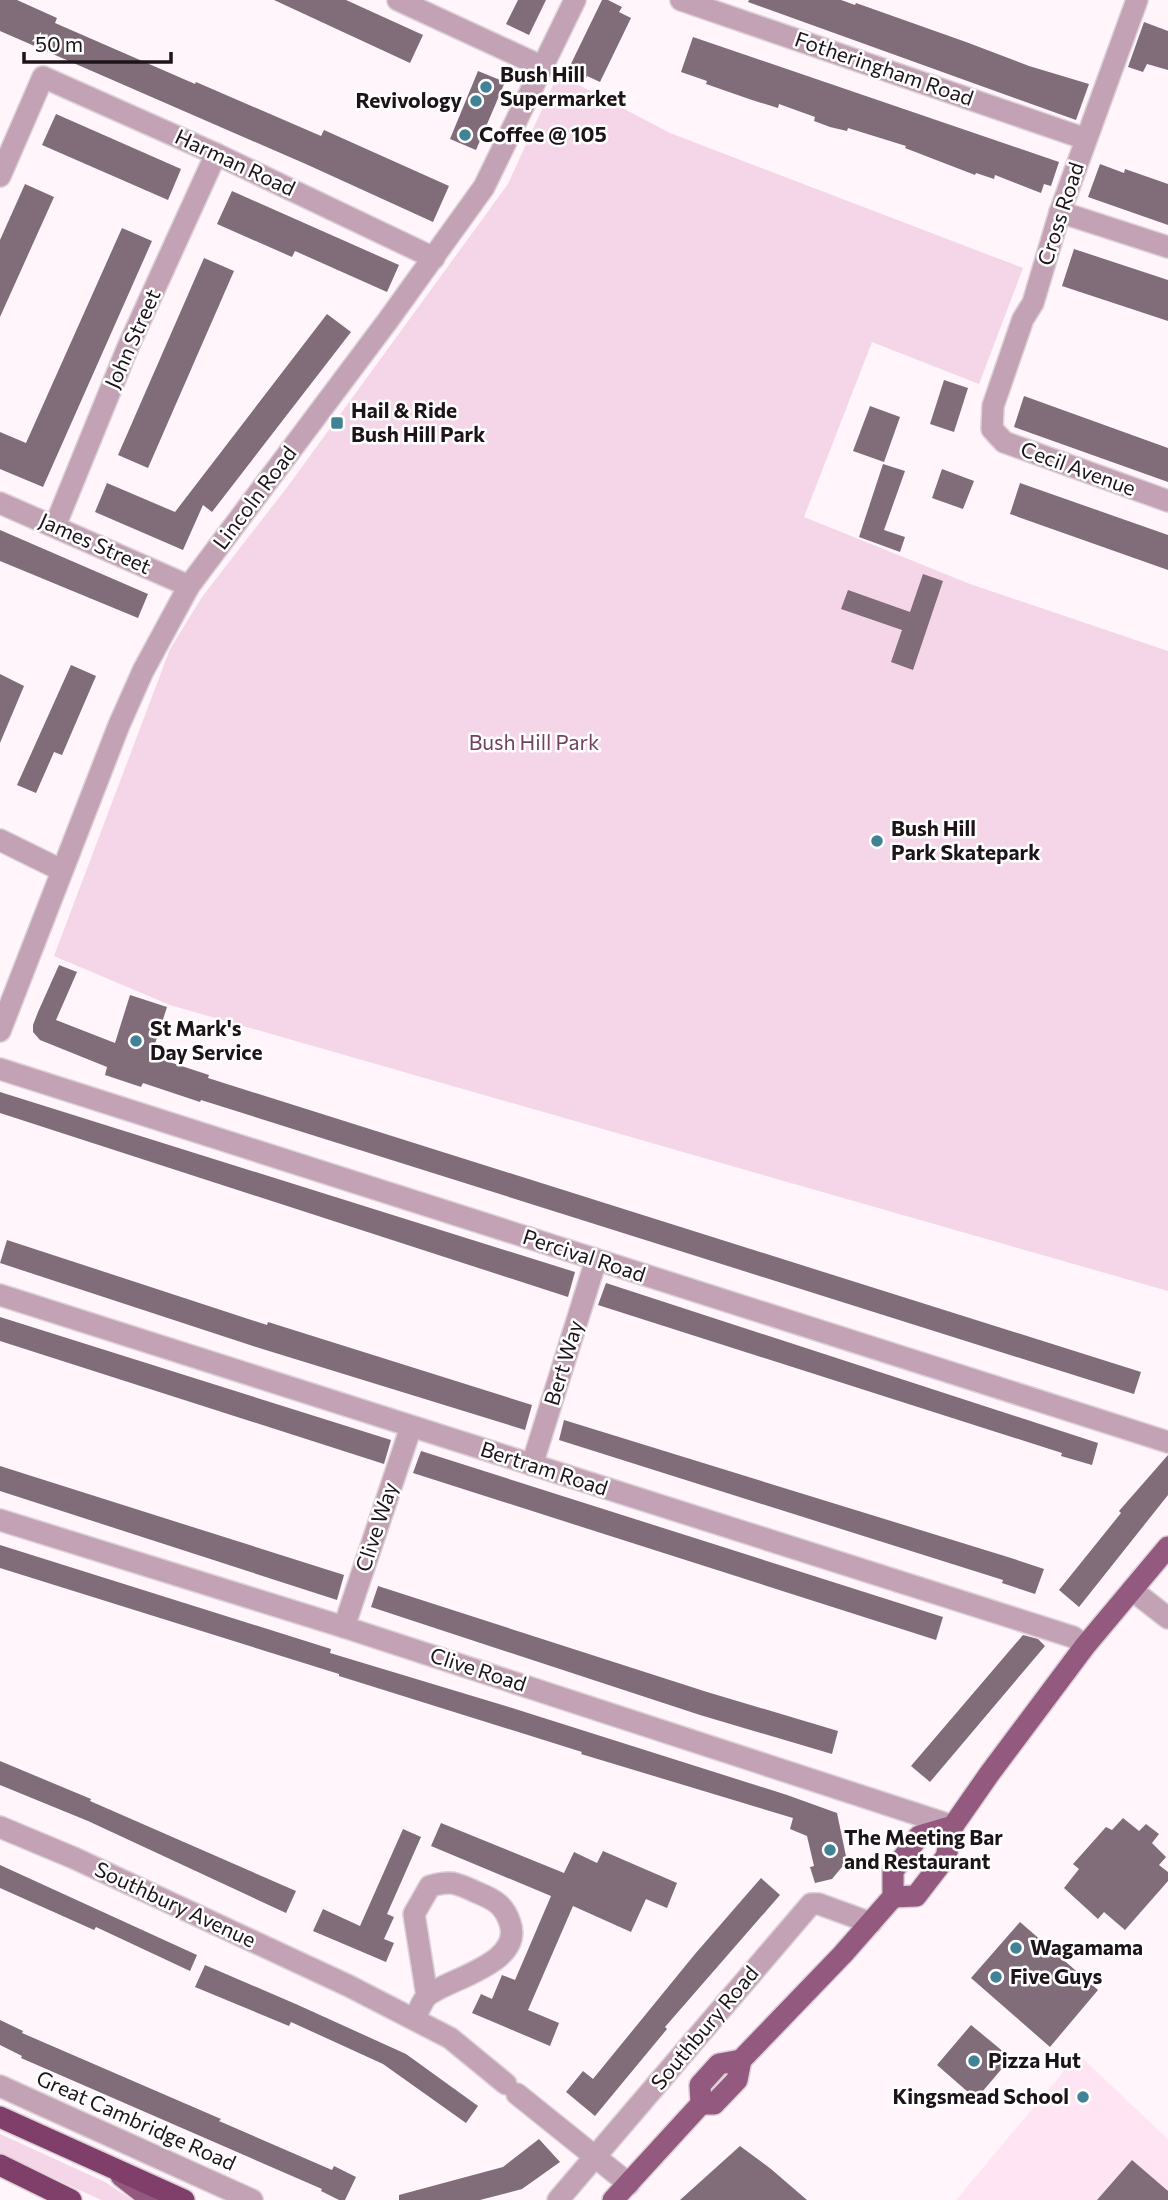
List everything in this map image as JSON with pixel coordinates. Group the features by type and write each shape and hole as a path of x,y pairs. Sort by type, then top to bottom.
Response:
{"highway":[{"path":"0,2117 184,2200"},
{"path":"0,2165 71,2200"}],"main road":[{"path":"894,1897 916,1896 930,1880 946,1857 953,1826 998,1762 1085,1646 1168,1547"},
{"path":"613,2200 701,2104 714,2104 737,2080 741,2060 894,1897 892,1871 919,1836 953,1826"},
{"path":"106,2165 152,2200"}],"street":[{"path":"398,0 543,67"},
{"name":"Lincoln Road","path":"0,1031 61,870 133,693 189,586 484,187 575,0"},
{"name":"Fotheringham Road","path":"681,0 1086,139"},
{"name":"Cross Road","path":"992,429 993,406 1023,319 1033,303 1060,212 1137,0"},
{"name":"Harman Road","path":"0,176 43,77 216,154 434,258"},
{"name":"John Street","path":"55,526 128,347 216,154"},
{"path":"1060,212 1168,247"},
{"name":"Cecil Avenue","path":"992,429 1004,442 1168,500"},
{"name":"James Street","path":"0,503 189,586"},
{"path":"0,840 61,870"},
{"name":"Percival Road","path":"0,1069 1168,1442"},
{"name":"Bert Way","path":"532,1465 596,1260"},
{"name":"Bertram Road","path":"0,1296 1073,1637 1085,1646"},
{"name":"Clive Way","path":"344,1627 411,1427"},
{"name":"Clive Road","path":"0,1520 344,1627 953,1826"},
{"path":"1132,1590 1168,1618"},
{"name":"Southbury Avenue","path":"0,1827 74,1858 349,1986 450,2038 596,2157"},
{"path":"414,2020 427,1996 471,1975 503,1951 512,1927 507,1912 498,1901 447,1881 430,1885 414,1914 427,1996"},
{"name":"Southbury Road","path":"558,2200 811,1904 819,1904 871,1923"},
{"name":"Great Cambridge Road","path":"0,2086 252,2200"},
{"path":"596,2157 629,2184"}],"shaded area":[{"name":"Kingsmead School","path":"1078,2054 1168,2139 1168,2200 956,2200"}],"green space":[{"name":"Bush Hill Park","path":"558,74 670,133 1023,268 979,384 872,342 804,517 970,584 1168,651 1168,1291 170,1005 54,956 170,649 202,597 288,486 508,184"},
{"path":"0,2134 105,2182 132,2200 101,2200 0,2153"}],"building":[{"path":"0,0 17,0 57,18 55,23 195,84 196,82 321,136 324,130 449,186 433,222 0,31"},
{"path":"274,0 346,0 423,35 410,63"},
{"path":"518,0 546,0 529,35 506,24"},
{"path":"602,0 622,7 619,12 631,18 600,82 587,76 585,81 567,72"},
{"path":"841,0 855,5 856,3 1029,66 1089,84 1076,120 748,2"},
{"path":"1144,22 1168,31 1168,70 1147,64 1143,72 1128,67"},
{"path":"693,37 1059,162 1051,186 1044,184 1041,193 995,175 994,179 976,173 975,175 905,148 906,146 848,128 847,131 830,127 814,121 815,117 779,104 778,108 706,84 707,81 681,72"},
{"path":"478,71 505,82 476,150 450,139"},
{"path":"56,114 181,169 168,200 42,145"},
{"path":"1100,164 1124,173 1125,169 1168,184 1168,225 1088,197"},
{"path":"25,184 54,197 0,317 0,240"},
{"path":"232,191 399,265 387,292 295,251 292,257 217,224"},
{"path":"122,228 152,241 43,487 0,469 0,432 26,443"},
{"path":"1074,249 1168,280 1168,321 1062,286"},
{"path":"204,258 234,271 148,468 118,455"},
{"path":"327,314 351,332 212,512 203,505 183,550 95,512 107,483 175,512"},
{"path":"944,380 968,388 954,432 930,424"},
{"path":"1024,396 1168,448 1168,482 1014,427"},
{"path":"870,406 900,417 884,462 853,451"},
{"path":"883,464 905,471 884,530 905,537 900,552 859,537"},
{"path":"942,469 974,481 963,509 932,498"},
{"path":"1020,483 1168,535 1168,570 1010,514"},
{"path":"0,530 148,594 138,618 0,561"},
{"path":"923,574 943,581 913,670 891,662 902,630 841,609 848,590 910,612"},
{"path":"71,665 96,676 62,755 54,752 36,793 17,785"},
{"path":"0,674 24,686 0,743"},
{"path":"59,965 77,972 56,1020 115,1043 130,995 167,1007 151,1056 209,1075 208,1078 1141,1372 1134,1394 201,1100 200,1102 143,1083 141,1087 105,1075 107,1067 40,1040 33,1032 38,1012"},
{"path":"0,1092 575,1272 568,1297 0,1113"},
{"path":"7,1240 267,1325 268,1322 532,1405 525,1430 256,1347 0,1263"},
{"path":"606,1283 1098,1443 1092,1465 1061,1456 1062,1453 598,1305"},
{"path":"0,1317 391,1440 384,1464 0,1341"},
{"path":"564,1420 1044,1569 1035,1594 1002,1583 1003,1580 559,1440"},
{"path":"421,1451 943,1617 936,1640 413,1473"},
{"path":"1168,1455 1168,1495 1079,1607 1059,1590 1121,1513 1119,1511"},
{"path":"0,1466 344,1575 337,1600 0,1491"},
{"path":"0,1545 331,1649 330,1653 509,1707 837,1813 847,1861 832,1879 815,1883 810,1867 814,1866 807,1836 790,1829 793,1818 581,1754 582,1752 339,1674 0,1568"},
{"path":"378,1586 707,1692 838,1731 832,1754 700,1715 371,1607"},
{"path":"1023,1635 1038,1639 1045,1646 930,1782 911,1766"},
{"path":"0,1761 296,1891 286,1913 88,1821 0,1785"},
{"path":"1123,1818 1139,1831 1146,1824 1159,1834 1152,1843 1166,1857 1159,1865 1168,1872 1168,1881 1125,1930 1104,1912 1098,1919 1064,1888 1079,1869 1073,1864 1106,1827 1112,1830"},
{"path":"441,1823 564,1873 574,1852 597,1863 603,1851 677,1883 667,1908 646,1899 631,1932 573,1906 528,2010 559,2023 550,2046 472,2013 481,1994 492,1999 502,1975 515,1980 551,1896 431,1846"},
{"path":"403,1829 421,1837 387,1914 394,1917 384,1939 394,1943 386,1962 313,1931 323,1909 360,1926"},
{"path":"0,1865 197,1955 190,1971 96,1927 94,1930 0,1888"},
{"path":"761,1878 780,1895 665,2027 667,2029 595,2116 566,2092 583,2071 593,2079"},
{"path":"1020,1922 1098,1990 1050,2047 971,1978"},
{"path":"205,1965 406,2054 478,2106 466,2123 383,2064 291,2022 289,2026 195,1987"},
{"path":"0,2020 23,2031 22,2033 221,2119 219,2121 332,2170 334,2166 356,2177 345,2200 339,2200 321,2191 322,2189 21,2058 22,2056 0,2045"},
{"name":"Pizza Hut","path":"971,2025 1011,2058 976,2099 937,2065"},
{"path":"539,2139 560,2162 522,2189 480,2200 399,2200 399,2195 503,2167"},
{"path":"740,2146 771,2169 807,2200 680,2200"},
{"path":"1132,2160 1168,2191 1168,2200 1097,2200"}],"place":[{"name":"Bush Hill Supermarket","path":"486,87"},
{"name":"Revivology","path":"476,101"},
{"name":"Coffee @ 105","path":"465,135"},
{"name":"Hail & Ride Bush Hill Park","path":"337,423"},
{"name":"Bush Hill Park Skatepark","path":"877,841"},
{"name":"St Mark's Day Service","path":"136,1041"},
{"name":"The Meeting Bar and Restaurant","path":"830,1850"},
{"name":"Wagamama","path":"1016,1948"},
{"name":"Five Guys","path":"996,1977"},
{"name":"Pizza Hut","path":"974,2061"},
{"name":"Kingsmead School","path":"1083,2097"}]}
